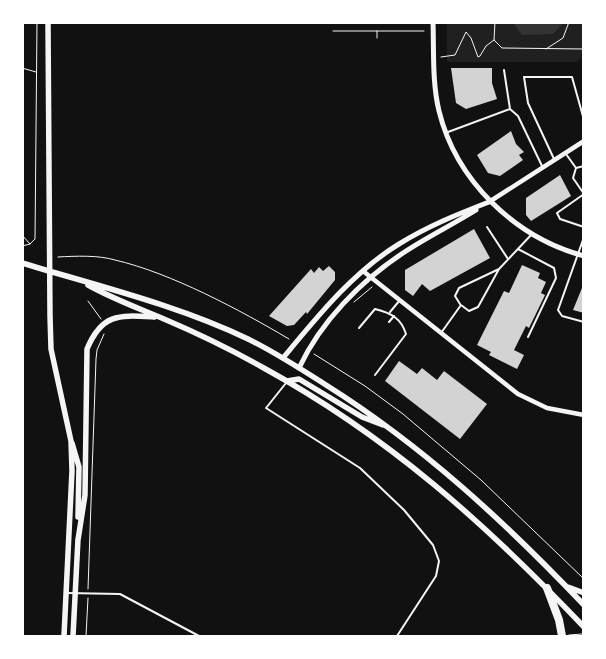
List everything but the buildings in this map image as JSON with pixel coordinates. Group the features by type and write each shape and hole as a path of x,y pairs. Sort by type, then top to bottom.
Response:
{"highway":[{"path":"547,588 565,636"}],"main road":[{"path":"48,22 51,349 71,441 72,471 64,636"},
{"path":"22,263 78,279 229,331 283,358 390,428 481,501 584,605"},
{"path":"78,279 112,298 160,317 220,345 287,381 366,432 429,479 485,528 584,626"},
{"path":"78,540 84,495 87,349 98,328 115,317 130,315 160,317"},
{"path":"287,381 299,379 368,420 390,428"},
{"path":"71,441 76,448 79,467 78,540 73,636"},
{"path":"566,586 584,593"}],"street":[{"path":"434,22 435,88 438,110 460,163 489,202 532,234 562,250 581,256"},
{"path":"299,368 319,332 372,278 402,253 489,202 584,141"},
{"path":"283,358 322,312 363,271 398,244 429,227 489,202"},
{"path":"363,271 518,394 547,408 584,415"}],"lane":[{"path":"504,70 510,109 518,116 542,167"},
{"path":"554,159 528,103 524,77 572,76 584,120"},
{"path":"446,133 510,109"},
{"path":"565,152 576,168"},
{"path":"576,168 584,166"},
{"path":"576,168 572,178 584,194 557,213 560,219 584,227"},
{"path":"487,227 508,259"},
{"path":"499,269 459,288 455,296 461,305 469,310 478,307 499,269 532,234"},
{"path":"584,237 581,256 558,310 562,316 584,322"},
{"path":"518,249 554,268 556,278 528,337"},
{"path":"390,312 400,300"},
{"path":"441,333 461,305"},
{"path":"359,328 375,309 390,312 403,324 406,334 375,375"},
{"path":"389,322 394,316"},
{"path":"287,381 266,408 360,468 404,510 433,545 439,561 436,576 397,636"},
{"path":"66,593 120,594 199,636"}],"path":[{"path":"22,246 30,244 35,239 37,22"},
{"path":"494,22 494,40 500,47 506,49 584,49"},
{"path":"545,49 563,38 569,22"},
{"path":"333,31 424,31"},
{"path":"377,31 377,38"},
{"path":"434,55 452,57 457,52 466,32 471,38 474,52 478,57 486,46 494,40"},
{"path":"22,68 37,72"},
{"path":"22,235 30,244"},
{"path":"58,257 115,259 157,273 244,314 296,342"},
{"path":"353,304 378,282"},
{"path":"88,301 101,320"},
{"path":"89,577 97,350 108,329"},
{"path":"308,350 365,386 404,414 481,480 584,579"},
{"path":"86,636 88,608"},
{"path":"565,636 583,634"}],"shaded area":[{"path":"515,22 563,23 553,34 522,35 515,26"},
{"path":"447,23 583,23 583,56 577,62 447,62"}]}
